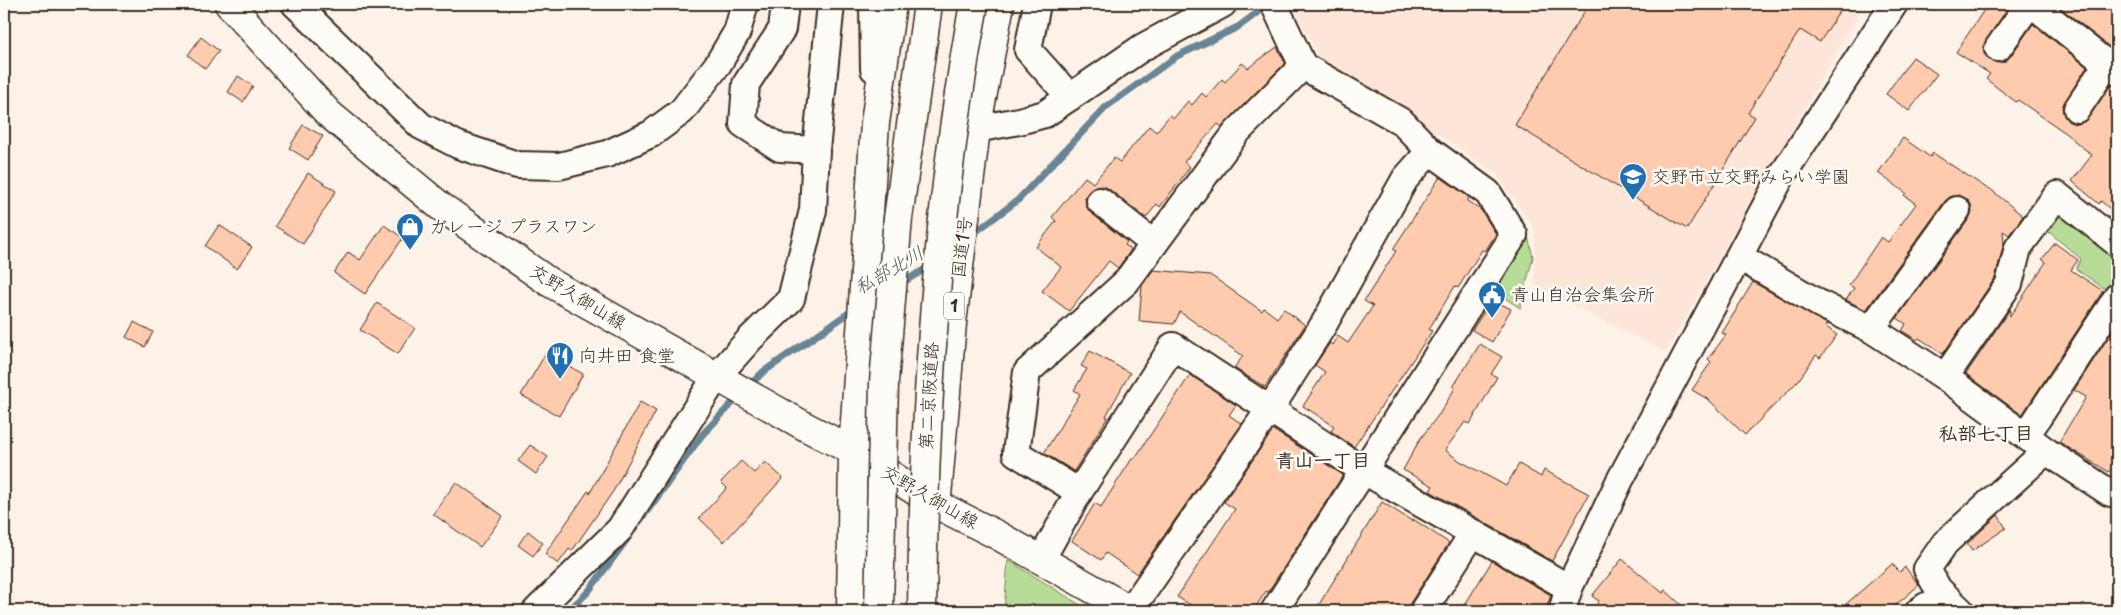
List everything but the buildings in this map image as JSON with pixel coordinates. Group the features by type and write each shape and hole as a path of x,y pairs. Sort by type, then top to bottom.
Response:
{"main road":[{"name":"交野久御山線","path":"230,4 329,114 440,206 549,282 716,377 853,451 936,504 1131,611"},
{"path":"851,611 853,451 876,123 892,4"},
{"path":"879,611 884,382 898,218 928,4"},
{"name":"第二京阪道路","path":"922,611 922,542 929,381 940,232 961,74 974,4"},
{"name":"国道1号","path":"935,611 936,504 952,323 976,129 1000,4"}],"street":[{"path":"295,4 421,126 458,145 517,165 559,166 607,154 651,134 682,112 718,64 737,32 745,4"},
{"path":"786,4 782,29 746,84 743,124 780,148 816,150"},
{"path":"536,611 620,529 716,377 750,339 791,299 814,210 816,150 831,4"},
{"path":"873,4 876,123"},
{"path":"1037,4 1028,50 1070,97"},
{"path":"976,129 1019,122 1045,114 1143,47 1223,4"},
{"path":"1274,4 1303,66 1402,122 1430,151 1488,193 1514,235 1274,611"},
{"path":"1041,560 1079,492 1173,346 1364,471 1473,533 1566,600 1619,482 1781,177 1894,4"},
{"path":"1998,48 2031,4 2112,68 2077,109"},
{"path":"1079,492 1016,453 1027,372 1126,282 1236,134 1303,66"},
{"path":"1131,611 1270,409 1324,324 1405,179 1430,151"},
{"path":"1945,377 2009,284 2018,248 2057,194 2114,234"},
{"path":"1100,201 1154,244"},
{"path":"1871,329 1957,210"},
{"path":"1740,257 1820,304 1871,329 1945,377 2036,443 2115,492"},
{"path":"1961,611 1938,589 1927,569 1945,543 2036,443 2117,297"},
{"path":"1423,611 1473,533"}],"shaded area":[{"name":"交野市立交野みらい学園","path":"1291,4 1864,4 1666,352 1535,286 1535,229 1496,173 1424,124 1323,63"}],"green space":[{"path":"2056,212 2116,260 2117,275 2105,289 2076,269 2081,259 2043,227"},
{"path":"1528,236 1533,257 1520,308 1494,291"},
{"path":"1008,560 1090,611 1004,611"}],"waterway":[{"name":"私部北川","path":"970,236 1018,200 1106,107 1177,56 1238,27 1269,4"},
{"name":"私部北川","path":"900,284 932,265"},
{"name":"私部北川","path":"748,387 763,372 856,308"},
{"name":"私部北川","path":"640,521 702,435 740,395"},
{"name":"私部北川","path":"568,611 588,592 628,538"}],"place":[{"name":"交野市立交野みらい学園","path":"1633,201"},
{"name":"ガレージ プラスワン","path":"410,251"},
{"name":"青山自治会集会所","path":"1492,319"},
{"name":"向井田 食堂","path":"560,380"}],"district":[{"name":"私部七丁目","path":"1986,433"},
{"name":"青山一丁目","path":"1323,460"}]}
